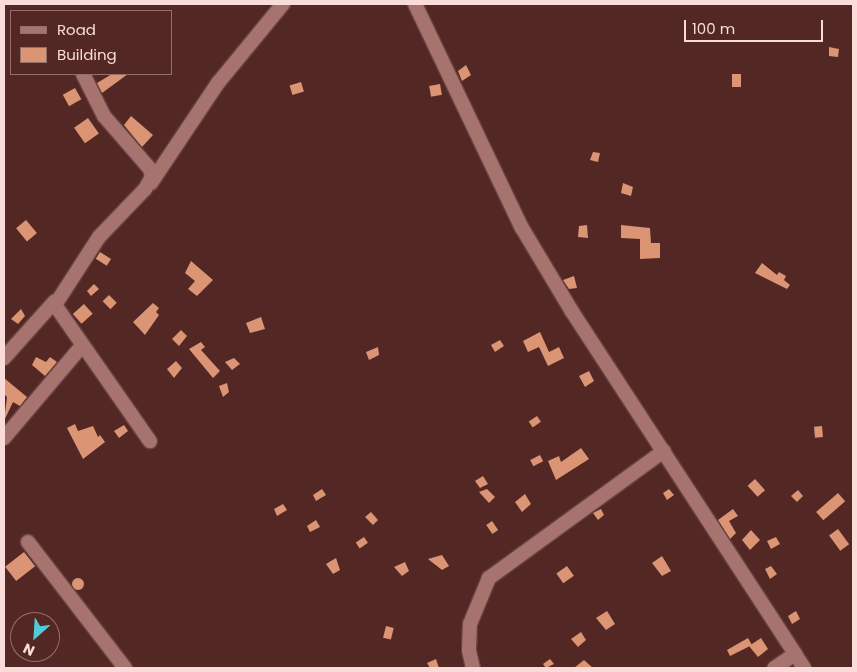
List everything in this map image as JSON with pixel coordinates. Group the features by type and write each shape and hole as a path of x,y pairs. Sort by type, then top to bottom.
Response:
{"street":[{"path":"4,358 55,301 107,227 150,182 218,83 283,4"},
{"path":"415,4 506,200 571,310 804,668"},
{"path":"83,75 104,116 150,169 150,182"},
{"path":"55,301 56,309 81,347 150,441"},
{"path":"4,438 81,347"},
{"path":"473,668 469,650 470,624 489,578 664,451"},
{"path":"28,542 125,668"},
{"path":"774,668 795,654"}],"building":[{"path":"829,47 839,49 838,57 829,56"},
{"path":"466,65 471,75 462,81 458,71"},
{"path":"732,74 741,74 741,87 732,87"},
{"path":"110,75 127,75 102,93 97,83"},
{"path":"301,82 304,92 292,95 290,86"},
{"path":"440,84 442,95 431,97 429,86"},
{"path":"75,88 81,99 69,106 63,95"},
{"path":"131,116 153,135 142,147 124,125"},
{"path":"88,118 99,134 85,143 74,128"},
{"path":"593,152 600,153 598,162 590,160"},
{"path":"623,183 633,187 631,196 621,193"},
{"path":"26,220 37,233 27,241 16,228"},
{"path":"587,225 588,238 578,237 579,226"},
{"path":"621,225 650,228 651,243 660,243 660,258 640,259 640,239 621,238"},
{"path":"100,252 111,259 107,266 96,259"},
{"path":"191,261 213,280 197,296 188,289 195,281 185,273"},
{"path":"762,263 777,275 779,272 786,276 784,280 790,285 787,289 755,273"},
{"path":"574,276 577,288 569,289 563,280"},
{"path":"94,284 99,289 91,296 87,291"},
{"path":"109,295 117,303 110,309 103,301"},
{"path":"153,303 159,308 156,312 159,315 145,335 133,322"},
{"path":"84,304 93,314 82,324 73,314"},
{"path":"21,309 25,316 18,324 11,319"},
{"path":"261,317 265,329 250,333 246,323"},
{"path":"181,330 187,336 179,346 172,339"},
{"path":"540,332 549,352 559,347 564,358 548,366 539,347 528,352 523,341"},
{"path":"500,340 504,346 495,352 491,345"},
{"path":"201,342 205,347 201,350 220,371 213,378 189,349"},
{"path":"378,347 379,355 369,360 366,352"},
{"path":"36,357 46,362 50,357 57,362 45,376 32,365"},
{"path":"234,358 240,364 232,370 225,362"},
{"path":"176,361 182,368 174,378 167,369"},
{"path":"589,371 594,381 585,387 579,376"},
{"path":"4,378 27,397 20,406 13,402 4,421 7,397 4,394"},
{"path":"227,383 229,392 223,397 219,386"},
{"path":"537,416 541,422 533,427 529,422"},
{"path":"75,424 78,431 93,426 98,437 100,435 105,442 83,459 67,428"},
{"path":"124,425 128,431 119,438 114,431"},
{"path":"822,426 823,437 815,438 814,427"},
{"path":"581,448 589,459 556,480 548,461 559,456 561,462"},
{"path":"540,455 543,461 533,466 530,460"},
{"path":"483,476 488,484 480,488 475,481"},
{"path":"755,479 765,490 758,497 748,486"},
{"path":"322,489 326,495 316,501 313,495"},
{"path":"487,489 495,497 489,503 479,492"},
{"path":"669,489 674,495 667,500 663,493"},
{"path":"798,490 803,496 797,502 791,496"},
{"path":"838,493 845,501 823,520 816,512"},
{"path":"525,494 531,504 522,512 515,502"},
{"path":"283,504 287,510 277,516 274,509"},
{"path":"601,509 604,515 598,520 593,513"},
{"path":"733,509 738,516 729,521 736,533 730,539 718,520"},
{"path":"371,512 378,520 373,525 365,517"},
{"path":"316,520 320,527 310,532 307,526"},
{"path":"492,521 498,530 492,534 486,525"},
{"path":"838,529 849,544 840,551 829,535"},
{"path":"751,530 760,540 750,550 742,540"},
{"path":"364,537 368,543 360,548 356,543"},
{"path":"776,537 780,544 771,549 767,541"},
{"path":"24,552 35,566 16,581 5,567"},
{"path":"442,555 449,566 442,570 428,559"},
{"path":"662,556 671,571 662,576 652,563"},
{"path":"336,558 340,570 333,574 326,564"},
{"path":"405,562 409,571 402,576 394,567"},
{"path":"567,566 574,576 563,583 556,573"},
{"path":"771,566 777,574 770,579 765,569"},
{"path":"76,578 80,578 84,584 80,590 76,590 72,586 72,582"},
{"path":"607,611 615,624 606,630 596,618"},
{"path":"796,611 800,619 792,624 788,616"},
{"path":"386,626 394,628 391,640 383,638"},
{"path":"581,632 586,640 578,647 571,639"},
{"path":"748,638 752,645 730,656 727,650"},
{"path":"761,638 768,649 758,657 749,646"},
{"path":"436,659 439,668 430,668 427,663"},
{"path":"550,659 554,664 546,668 543,664"},
{"path":"584,660 593,668 574,668"}]}
